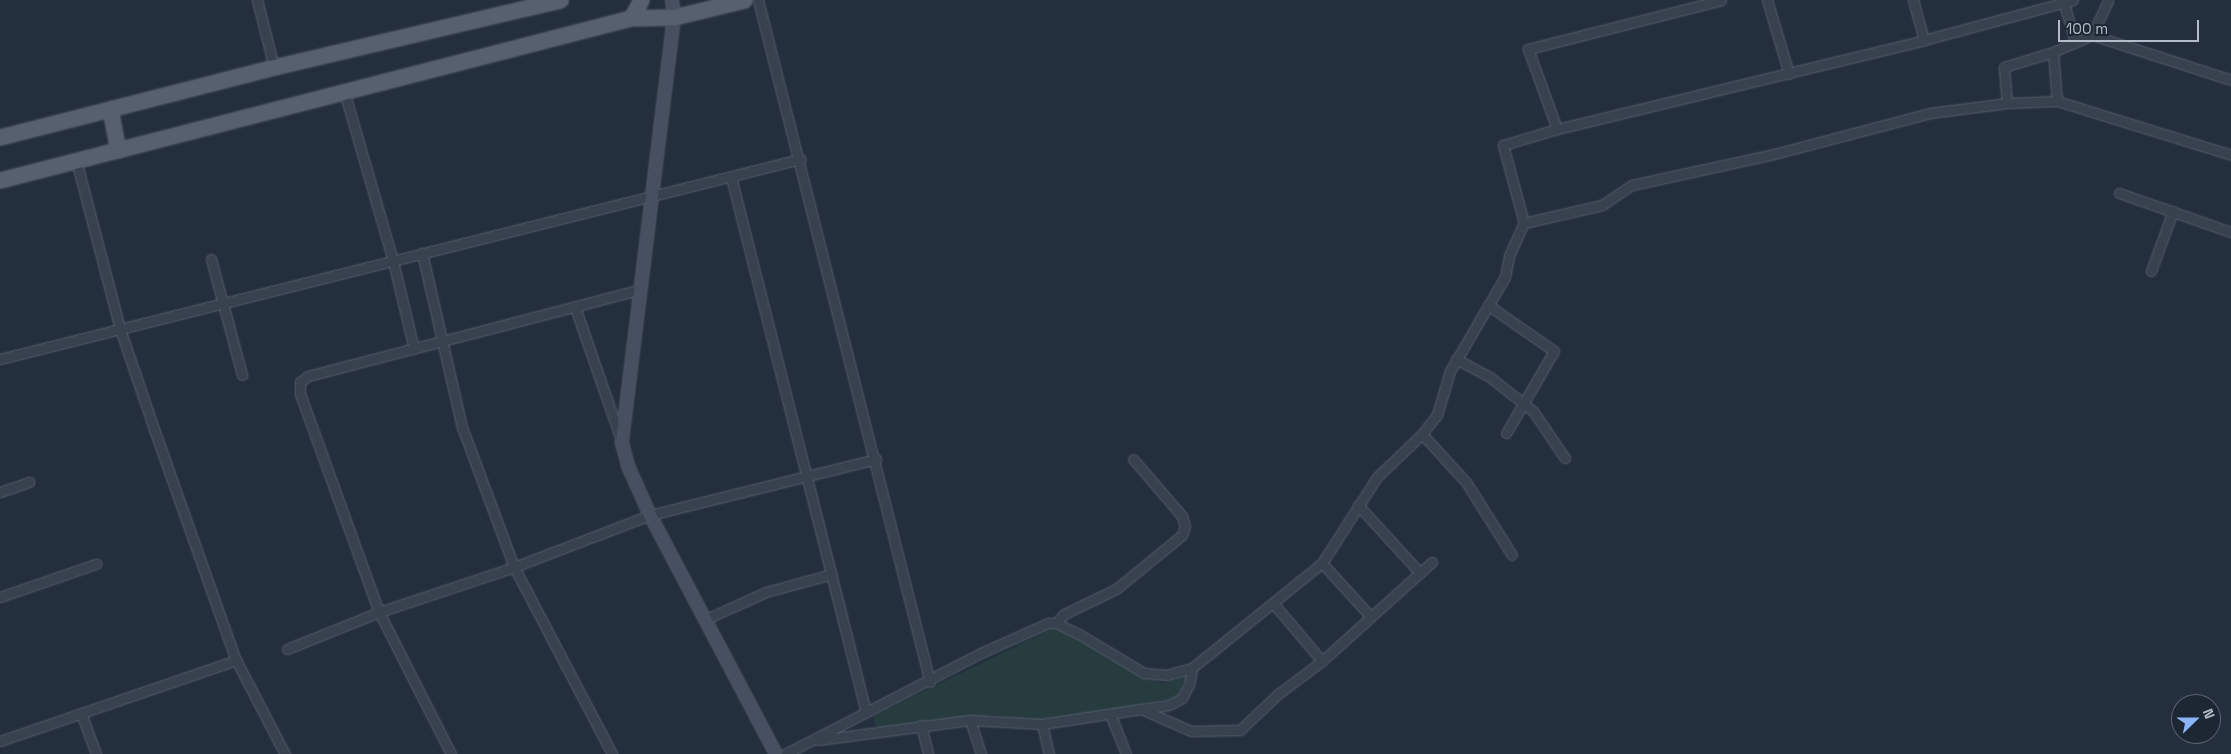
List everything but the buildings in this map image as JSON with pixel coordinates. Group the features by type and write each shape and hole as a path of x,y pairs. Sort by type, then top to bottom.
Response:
{"main road":[{"path":"0,137 274,67 560,0"},
{"path":"631,18 642,0"},
{"path":"0,180 631,18 674,17 744,0"},
{"path":"110,109 118,150"}],"street":[{"path":"257,0 274,67"},
{"path":"622,443 639,290 674,17 672,0"},
{"path":"758,0 876,459 930,682"},
{"path":"1556,129 1528,49 1721,0"},
{"path":"1767,0 1789,74"},
{"path":"1913,0 1924,40"},
{"path":"2092,35 2108,0"},
{"path":"785,754 866,712 930,682 982,652 1048,623 1056,623 1144,673 1167,675 1192,668 1322,563 1377,477 1422,434 1437,415 1456,359 1504,277 1509,256 1524,223 1503,145 1556,129 1924,40 2067,1 2075,42"},
{"path":"2006,104 2004,67 2053,52 2092,35 2231,80"},
{"path":"2053,52 2057,101"},
{"path":"344,91 393,261 414,349"},
{"path":"1524,223 1602,205 1632,184 1774,154 1930,113 2006,104 2057,101 2231,155"},
{"path":"0,359 800,159"},
{"path":"76,160 120,329 236,660 285,754"},
{"path":"731,177 805,477 832,574 866,712"},
{"path":"2119,193 2231,232"},
{"path":"2151,271 2173,211"},
{"path":"422,253 462,427 514,567 612,754"},
{"path":"211,259 242,375"},
{"path":"451,754 379,612 300,394 300,382 308,376 639,290"},
{"path":"1488,305 1554,351 1506,432"},
{"path":"575,307 622,443 628,466 650,515 776,754"},
{"path":"1456,359 1491,378 1533,411 1565,458"},
{"path":"1422,434 1466,482 1512,554"},
{"path":"288,649 379,612 514,567 650,515 876,459"},
{"path":"1056,623 1064,614 1116,589 1182,535 1185,526 1182,516 1133,459"},
{"path":"0,492 29,482"},
{"path":"1358,505 1420,573"},
{"path":"1141,709 1191,730 1240,730 1278,694 1322,662 1370,616 1432,562"},
{"path":"1322,563 1370,616"},
{"path":"0,597 96,564"},
{"path":"706,619 766,592 832,574"},
{"path":"1273,603 1322,662"},
{"path":"0,741 236,660"},
{"path":"810,741 921,724 970,720 1042,724 1111,716 1169,705 1182,698 1192,668"},
{"path":"81,713 96,754"},
{"path":"1111,716 1126,754"},
{"path":"970,720 981,754"},
{"path":"921,724 928,754"},
{"path":"1042,724 1048,754"}],"green space":[{"path":"1056,627 1145,679 1164,683 1187,676 1176,698 1048,723 995,715 877,730 873,716"}]}
